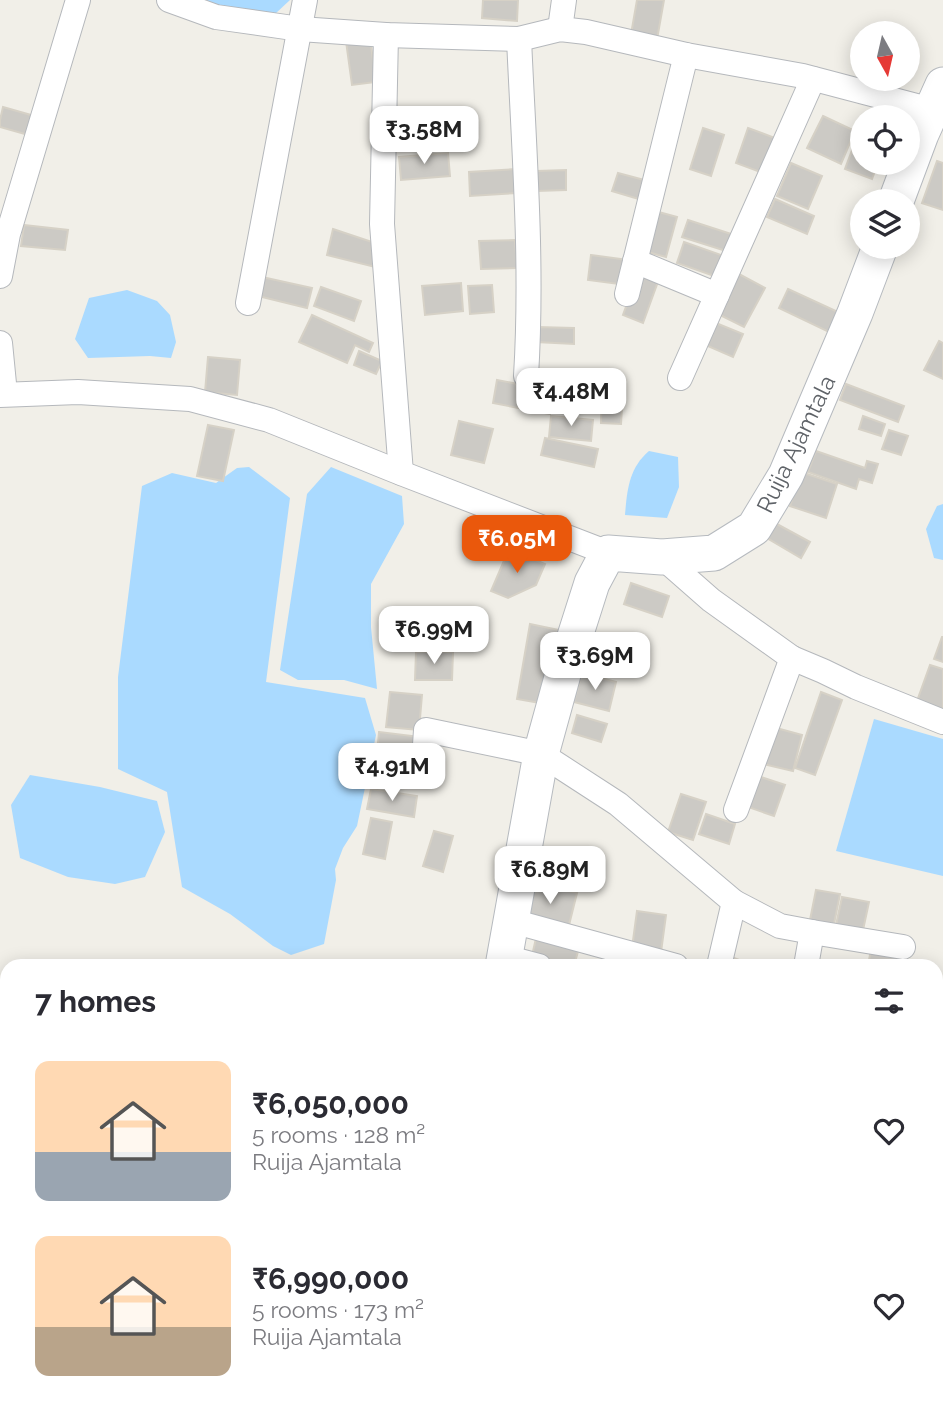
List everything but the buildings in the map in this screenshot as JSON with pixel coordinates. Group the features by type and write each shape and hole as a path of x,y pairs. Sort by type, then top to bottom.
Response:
{"street":[{"path":"0,276 8,233 78,0"},
{"path":"169,0 216,17 300,29 519,39 560,29 586,32 686,55 813,79 935,117 902,189"},
{"path":"248,303 305,0"},
{"path":"560,29 564,0"},
{"path":"386,35 382,225 401,473"},
{"path":"519,39 527,231 526,376"},
{"path":"626,294 686,55"},
{"path":"680,378 813,79"},
{"name":"Ruija Ajamtala","path":"608,552 662,557 714,553 754,528 786,475 875,259"},
{"path":"635,261 716,295"},
{"path":"0,343 2,395 78,391 190,399 269,420 608,552 592,583 541,754 504,959"},
{"path":"662,557 711,600 792,658 943,722"},
{"path":"736,810 792,658"},
{"path":"423,775 426,730 541,754 618,804 734,902 780,926 903,947"},
{"path":"721,959 734,902"},
{"path":"512,921 650,959"},
{"path":"807,959 812,932"}],"water":[{"path":"200,0 290,0 275,14 259,17"},
{"path":"127,290 157,301 170,315 176,342 171,358 88,358 75,339 89,298"},
{"path":"649,451 678,457 679,487 667,518 625,515 633,472"},
{"path":"249,467 290,498 266,682 365,698 376,735 357,826 343,848 335,869 336,880 324,944 291,955 273,946 230,914 182,887 167,792 118,769 118,677 142,486 172,473 216,483 237,468"},
{"path":"331,467 402,496 404,524 371,584 371,627 377,689 344,680 298,680 280,670 307,494"},
{"path":"943,504 943,560 934,558 926,529 937,506"},
{"path":"874,719 943,739 943,876 836,851"},
{"path":"30,775 100,787 157,801 165,832 145,877 115,884 68,877 20,858 11,805"}]}
